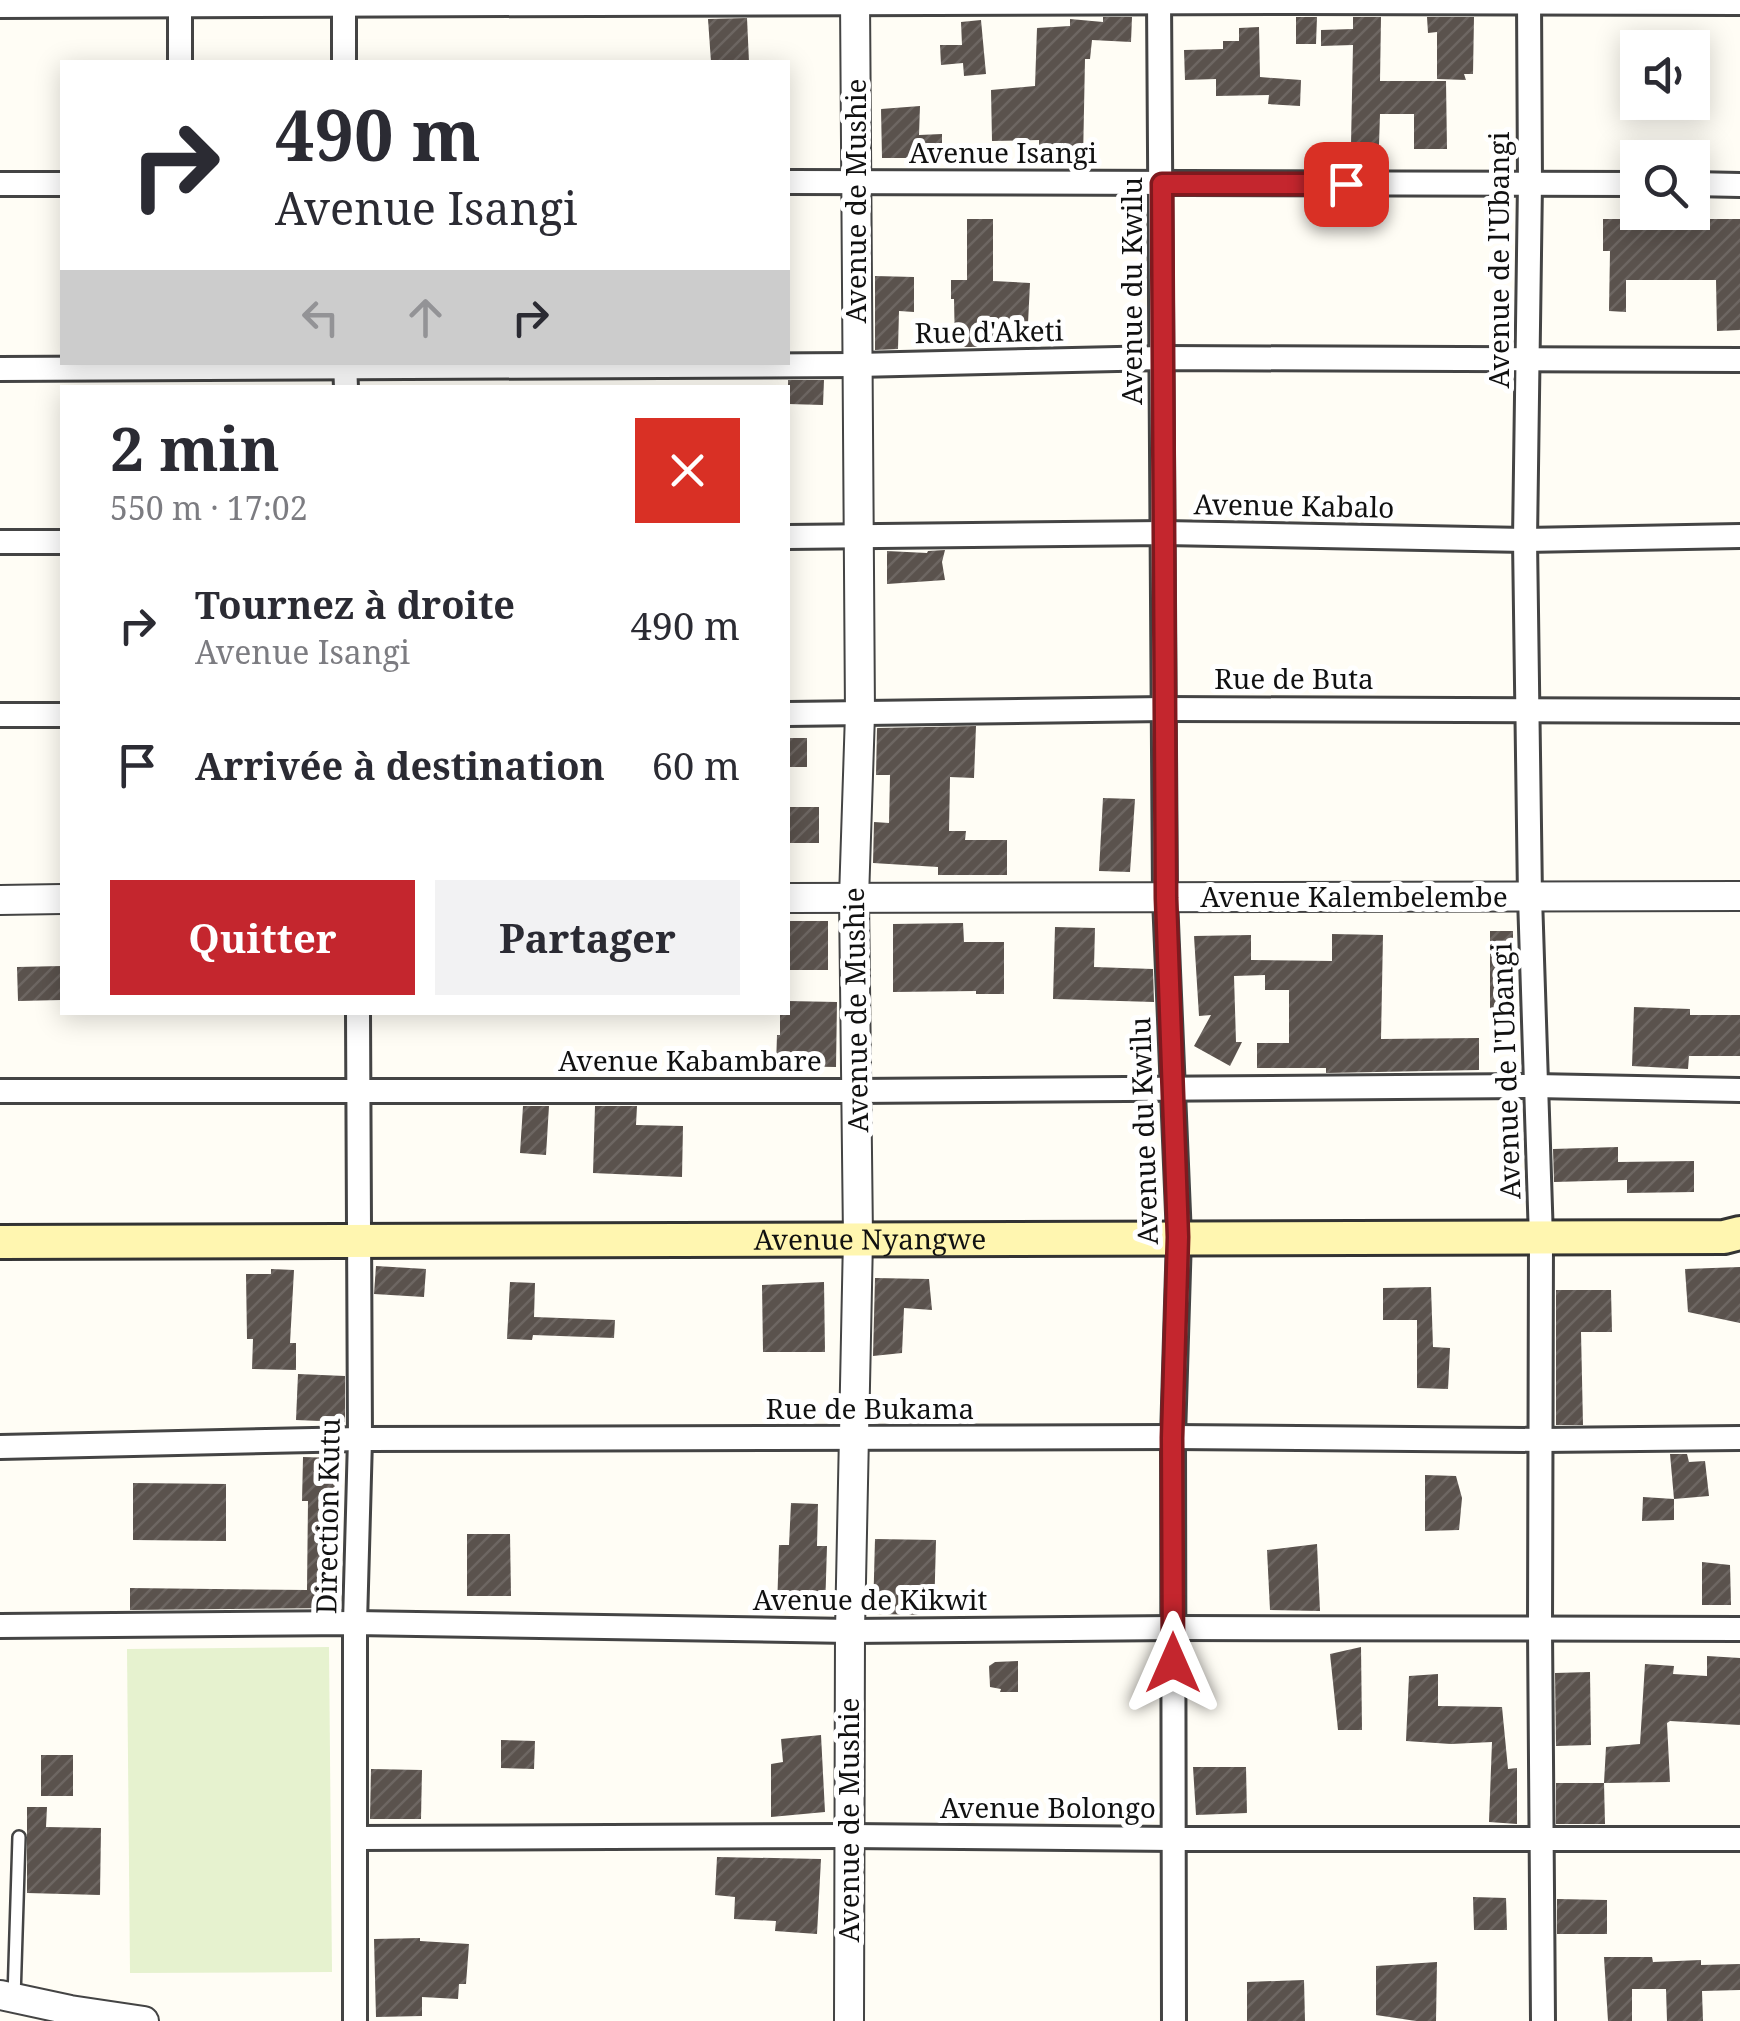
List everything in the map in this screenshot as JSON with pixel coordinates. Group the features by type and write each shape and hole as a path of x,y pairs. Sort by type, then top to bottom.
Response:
{"main road":[{"name":"Avenue Nyangwe","path":"0,1242 1541,1239 1724,1237 1740,1232"}],"street":[{"path":"0,6 1529,0 1740,4"},
{"name":"Avenue de l'Ubangi","path":"1529,0 1524,540 1541,1239 1543,2021"},
{"name":"Avenue de Mushie","path":"849,2021 850,1632 858,1238 854,898 860,714 855,1"},
{"name":"Avenue du Kwilu","path":"1159,1 1166,898 1178,1237 1172,1438 1174,2021"},
{"path":"344,2 344,60"},
{"path":"180,3 180,60"},
{"name":"Avenue Isangi","path":"790,182 1620,184"},
{"path":"0,184 60,184"},
{"path":"1710,184 1740,185"},
{"name":"Rue d'Aketi","path":"0,369 346,372 1162,358 1740,360"},
{"name":"Avenue Kabalo","path":"790,538 1164,533 1524,540 1740,536"},
{"path":"0,542 60,542"},
{"name":"Rue de Buta","path":"790,714 1164,709 1740,712"},
{"path":"0,715 60,715"},
{"name":"Avenue Kalembelembe","path":"790,898 1740,896"},
{"path":"0,900 60,899"},
{"name":"Direction Kutu","path":"355,2021 355,1623 360,1439 358,1015"},
{"name":"Avenue Kabambare","path":"0,1091 1535,1086 1740,1090"},
{"name":"Rue de Bukama","path":"0,1447 360,1439 1740,1438"},
{"name":"Avenue de Kikwit","path":"0,1626 355,1623 850,1632 1740,1629"},
{"name":"Avenue Bolongo","path":"356,1838 1740,1839"},
{"path":"7,1996 144,2021"}],"lane":[{"path":"7,1996 19,1837"}],"green space":[{"path":"329,1647 332,1972 130,1973 127,1649"}],"building":[{"path":"1103,17 1132,17 1131,42 1092,40 1090,59 1085,59 1083,160 1039,159 1039,140 992,141 991,90 1035,86 1037,28 1070,26 1070,19 1103,22"},
{"path":"1296,17 1317,17 1316,44 1296,44"},
{"path":"1353,17 1381,17 1380,81 1446,81 1447,149 1414,149 1414,114 1380,114 1379,145 1351,144 1353,45 1321,46 1321,30 1353,29"},
{"path":"1427,17 1474,17 1473,74 1464,74 1466,80 1437,79 1437,32 1428,33"},
{"path":"747,18 749,60 711,60 708,19"},
{"path":"981,20 986,74 964,76 963,63 941,65 940,45 962,45 961,22"},
{"path":"1259,27 1260,77 1301,80 1300,106 1268,104 1269,95 1216,96 1216,79 1185,80 1184,50 1223,49 1223,41 1239,41 1239,28"},
{"path":"920,106 919,135 942,134 942,158 882,158 881,109"},
{"path":"967,219 993,219 993,281 1030,283 1027,344 955,347 951,280 967,280"},
{"path":"1603,219 1620,219 1620,230 1710,230 1710,219 1740,219 1740,330 1717,331 1716,280 1626,280 1626,312 1609,311 1610,251 1603,251"},
{"path":"875,276 914,277 914,312 899,311 898,349 875,350"},
{"path":"788,380 824,380 823,405 790,404"},
{"path":"945,550 945,580 887,584 887,551"},
{"path":"976,726 974,778 950,777 949,831 966,831 965,840 1007,840 1007,875 938,875 938,867 873,863 874,822 889,823 890,775 876,775 877,728"},
{"path":"790,738 807,738 807,767 790,767"},
{"path":"1103,798 1135,799 1130,872 1099,871"},
{"path":"790,807 819,807 819,843 790,843"},
{"path":"790,921 828,921 828,970 790,970"},
{"path":"963,923 964,942 1004,942 1004,994 893,992 893,924"},
{"path":"1055,927 1095,928 1094,967 1153,969 1154,1002 1053,999"},
{"path":"1490,931 1513,931 1513,1016 1490,1016"},
{"path":"1332,934 1383,935 1381,1039 1479,1038 1479,1070 1326,1073 1326,1068 1257,1068 1257,1043 1289,1043 1289,990 1265,990 1265,975 1234,976 1236,1042 1242,1042 1230,1066 1194,1046 1211,1015 1199,1016 1194,936 1251,935 1251,960 1332,961"},
{"path":"60,966 60,1000 18,1001 17,967"},
{"path":"790,1001 837,1002 836,1067 776,1066 780,1015 790,1015"},
{"path":"1634,1007 1690,1009 1690,1015 1740,1015 1740,1056 1689,1056 1688,1069 1632,1066"},
{"path":"523,1106 549,1106 546,1155 520,1153"},
{"path":"595,1106 637,1106 636,1125 683,1126 682,1177 593,1173"},
{"path":"1618,1147 1618,1162 1694,1161 1694,1192 1627,1193 1627,1180 1554,1182 1553,1149"},
{"path":"376,1266 426,1269 424,1297 374,1294"},
{"path":"1740,1267 1740,1323 1688,1312 1685,1269"},
{"path":"271,1269 294,1270 290,1343 296,1343 296,1370 252,1369 253,1339 247,1339 246,1274 271,1274"},
{"path":"875,1278 929,1279 932,1310 904,1308 902,1353 873,1356"},
{"path":"510,1282 535,1283 534,1317 615,1320 614,1338 533,1335 532,1340 507,1339"},
{"path":"824,1282 825,1352 763,1352 762,1285"},
{"path":"1431,1287 1433,1347 1450,1348 1448,1389 1417,1388 1417,1320 1383,1320 1383,1288"},
{"path":"1556,1290 1611,1290 1612,1332 1581,1332 1583,1425 1556,1425"},
{"path":"298,1374 345,1376 345,1422 296,1420"},
{"path":"1670,1454 1687,1454 1689,1462 1705,1461 1709,1496 1674,1499"},
{"path":"303,1457 336,1458 337,1608 130,1610 130,1588 307,1590 308,1501 302,1501"},
{"path":"1425,1475 1456,1476 1462,1498 1459,1530 1425,1531"},
{"path":"133,1483 226,1484 226,1541 133,1540"},
{"path":"1643,1497 1674,1499 1674,1520 1642,1521"},
{"path":"791,1503 818,1504 817,1546 827,1546 825,1611 777,1610 779,1545 789,1545"},
{"path":"467,1534 510,1534 511,1596 467,1596"},
{"path":"875,1539 936,1540 934,1615 873,1614"},
{"path":"1317,1544 1320,1611 1270,1610 1267,1550"},
{"path":"1702,1562 1730,1565 1731,1605 1702,1605"},
{"path":"1361,1647 1362,1730 1338,1730 1330,1654"},
{"path":"1707,1656 1740,1658 1740,1725 1670,1721 1670,1782 1604,1783 1606,1747 1640,1744 1645,1664 1674,1666 1673,1674 1707,1676"},
{"path":"1018,1661 1018,1692 1000,1692 1001,1689 990,1687 989,1666"},
{"path":"1590,1672 1591,1745 1556,1746 1555,1673"},
{"path":"1438,1674 1438,1706 1502,1707 1508,1769 1517,1768 1517,1824 1489,1822 1492,1742 1406,1741 1409,1676"},
{"path":"821,1735 825,1812 771,1817 771,1764 783,1762 781,1739"},
{"path":"501,1740 535,1741 534,1769 501,1768"},
{"path":"41,1755 73,1755 73,1796 41,1796"},
{"path":"1193,1767 1246,1767 1247,1813 1196,1815"},
{"path":"371,1769 422,1770 421,1819 370,1819"},
{"path":"1556,1783 1604,1783 1605,1824 1556,1824"},
{"path":"27,1807 47,1807 46,1827 101,1828 100,1895 27,1893"},
{"path":"717,1857 821,1859 817,1934 775,1931 776,1921 734,1919 735,1897 715,1895"},
{"path":"1473,1897 1506,1898 1507,1930 1474,1930"},
{"path":"1557,1899 1607,1900 1607,1934 1557,1934"},
{"path":"420,1938 469,1944 466,1984 459,1984 458,1999 422,1997 422,2016 376,2017 374,1939"},
{"path":"1604,1957 1652,1957 1653,1962 1701,1960 1701,1965 1740,1964 1740,1990 1702,1991 1703,2021 1667,2021 1666,1989 1632,1989 1632,2021 1608,2021"},
{"path":"1437,1962 1436,2021 1376,2015 1376,1966"},
{"path":"1304,1980 1305,2021 1247,2021 1247,1982"}],"route":[{"path":"1173,1663 1172,1438 1178,1237 1166,898 1162,184 1346,184"}]}
